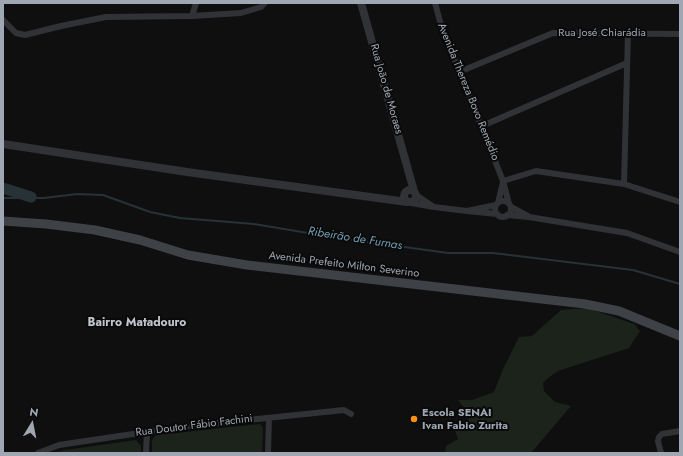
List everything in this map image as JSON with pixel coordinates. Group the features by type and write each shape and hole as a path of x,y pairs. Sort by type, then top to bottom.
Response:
{"main road":[{"name":"Avenida Prefeito Milton Severino","path":"3,221 46,224 95,230 140,240 188,255 247,266 585,304 619,311 680,336"}],"street":[{"path":"192,16 196,3"},
{"path":"3,20 16,33 25,35 106,17 192,16 241,13 261,7 265,3"},
{"name":"Rua João de Moraes","path":"362,3 410,174 410,193"},
{"name":"Avenida Thereza Bovo Remédio","path":"435,3 441,25 503,181 510,206"},
{"name":"Rua José Chiarádia","path":"459,72 553,33 680,34"},
{"path":"624,184 628,33"},
{"path":"482,126 627,63"},
{"path":"3,144 187,172 409,202 434,207 497,214 502,216 529,217 627,233 680,252"},
{"path":"497,214 495,210 503,181 536,171 624,184 680,202"},
{"path":"384,199 410,193 434,207"},
{"path":"409,202 404,197 410,193"},
{"path":"409,202 416,199 410,193"},
{"path":"467,211 505,201 510,206 529,217"},
{"path":"507,216 510,212 510,206"},
{"name":"Rua Doutor Fábio Fachini","path":"38,453 60,445 147,432 344,410 350,414"},
{"path":"268,453 269,418"},
{"path":"662,453 658,441 662,434 680,431"},
{"path":"146,453 147,432"}],"shaded area":[{"path":"587,308 634,324 640,331 629,348 558,371 543,383 544,391 555,402 571,406 531,453 445,453 446,446 458,439 454,428 466,426 470,416 458,400 472,400 494,392 503,369 519,337 532,336 561,310"},
{"path":"260,424 263,428 262,453 152,453 152,440 156,435"},
{"path":"136,440 141,446 141,453 55,453 65,450"}],"waterway":[{"path":"3,188 31,197"},
{"name":"Ribeirão de Furnas","path":"3,198 44,198 77,194 103,195 150,212 180,218 254,224 332,237 448,253 493,253 633,270 680,284"}],"place":[{"name":"Escola SENAI Ivan Fabio Zurita","path":"414,419"}],"district":[{"name":"Bairro Matadouro","path":"137,323"}]}
